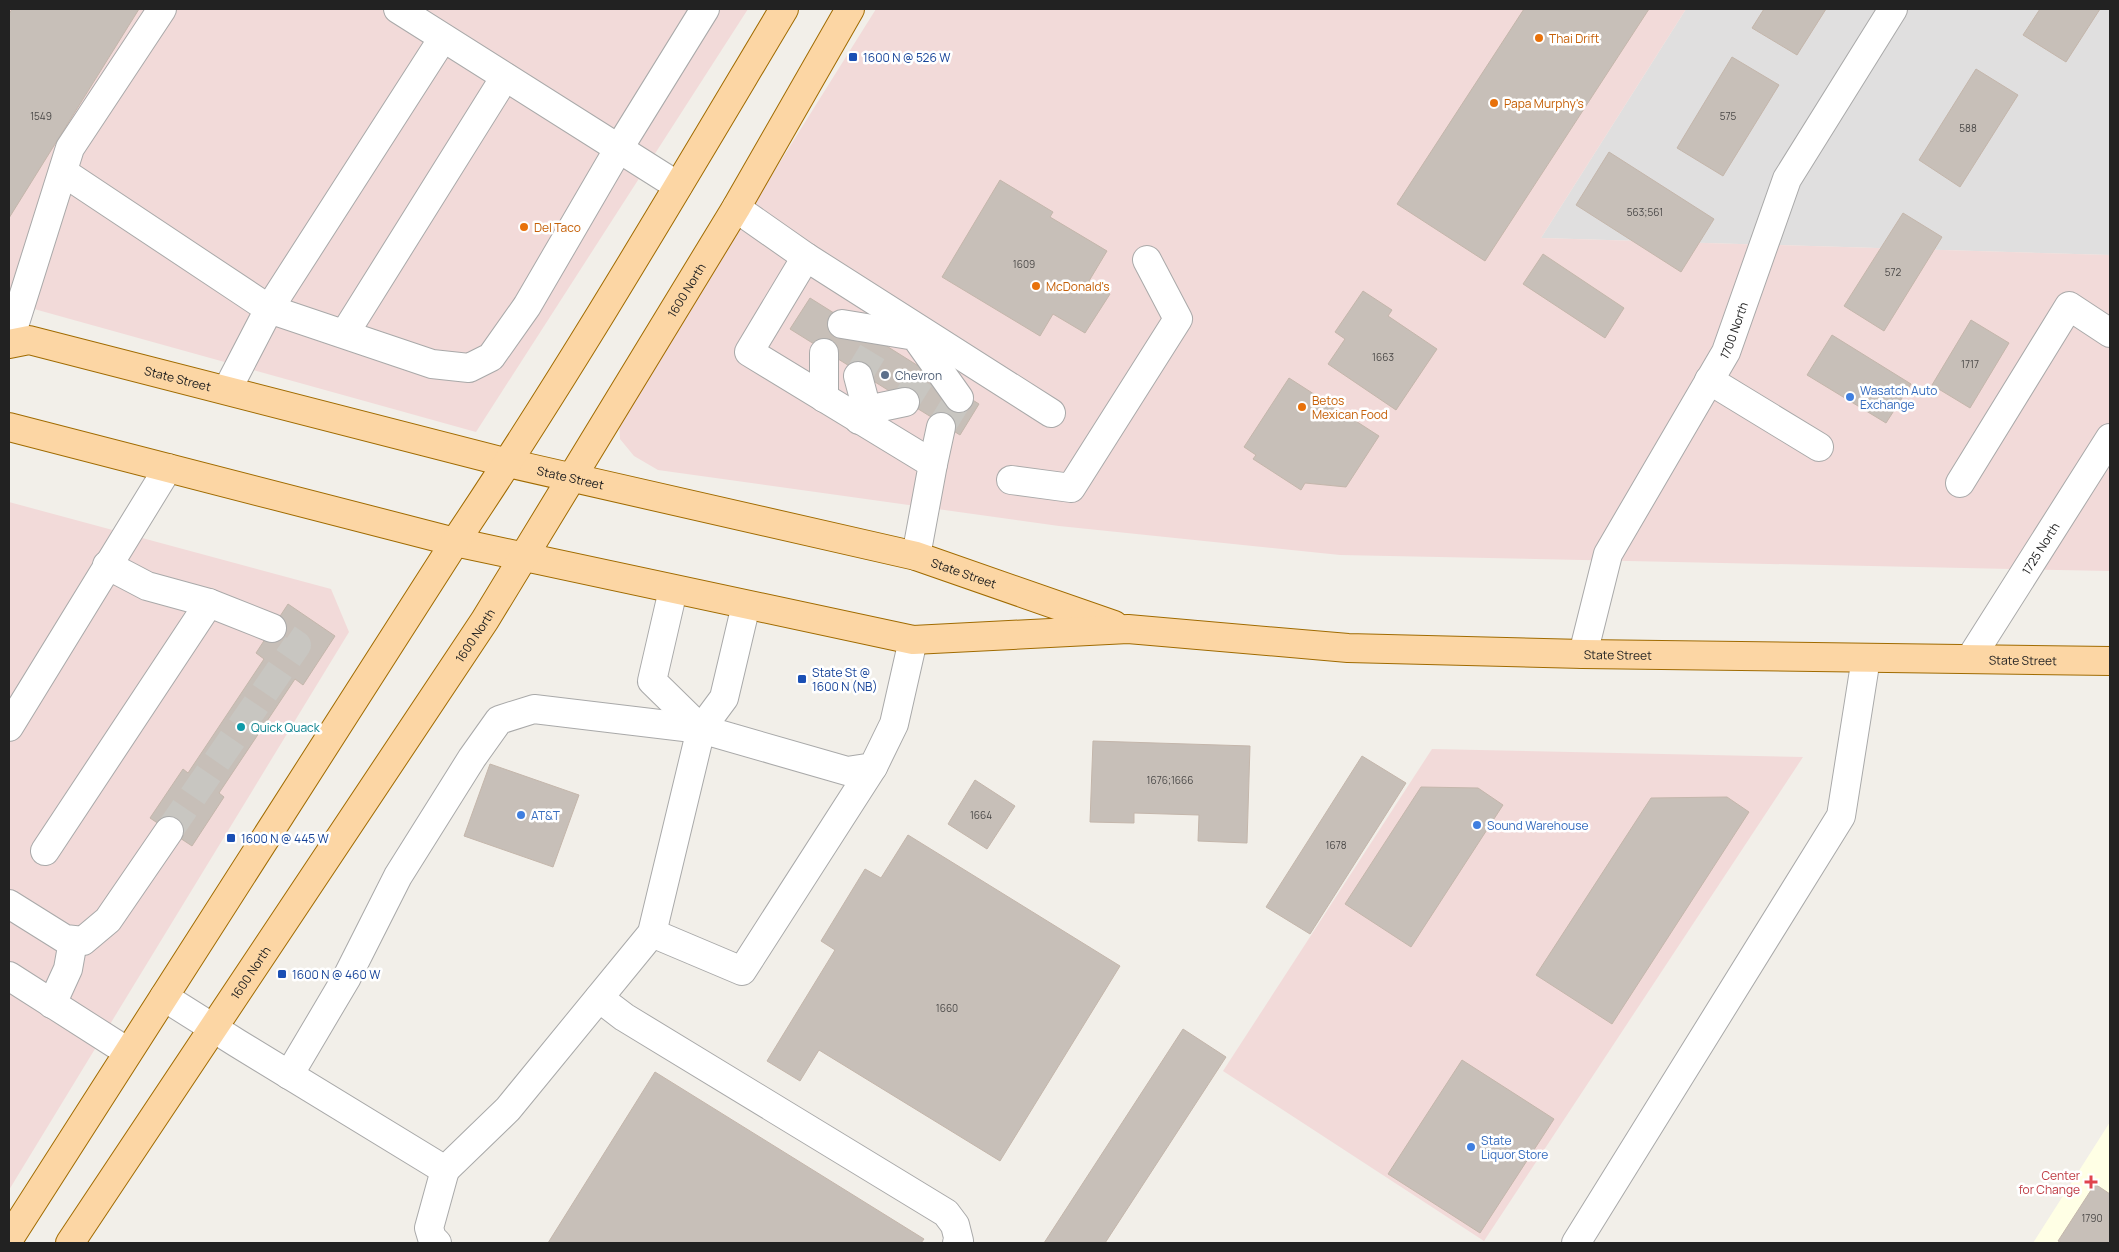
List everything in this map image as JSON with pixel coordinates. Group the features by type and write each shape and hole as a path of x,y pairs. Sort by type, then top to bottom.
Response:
{"main road":[{"path":"9,1239 454,542 508,463 784,9"},
{"name":"1600 North","path":"70,1243 485,620 736,208 850,9"},
{"name":"State Street","path":"9,343 29,340 508,463 916,556 1128,629"},
{"name":"State Street","path":"9,427 454,542 912,640 1128,629 1348,648 1583,654 2110,661"}],"street":[{"path":"9,343 70,148 162,9"},
{"path":"398,9 678,186"},
{"path":"63,172 269,309 432,364 469,368 491,357 527,306 619,148 705,9"},
{"name":"1700 North","path":"1583,654 1608,554 1726,352 1787,179 1893,9"},
{"path":"227,390 269,309 443,38"},
{"path":"344,333 505,77"},
{"path":"736,208 917,333 1051,413"},
{"path":"806,257 749,352 824,398 863,415 933,464"},
{"path":"1011,480 1072,488 1178,319 1147,260"},
{"path":"1960,483 2069,306 2110,333"},
{"path":"842,324 917,333"},
{"path":"876,346 917,333"},
{"path":"917,333 922,376"},
{"path":"917,333 959,398"},
{"path":"824,353 824,398"},
{"path":"858,376 863,415"},
{"path":"1709,380 1819,447"},
{"path":"863,415 905,402"},
{"path":"916,556 941,427"},
{"name":"1725 North","path":"1970,659 2110,438"},
{"path":"9,727 168,468"},
{"path":"107,565 147,586 209,603 272,628"},
{"path":"674,590 652,681 701,729"},
{"path":"45,851 209,603"},
{"path":"437,1243 432,1238 429,1228 445,1170 508,1110 652,933 701,729 724,698 746,605"},
{"path":"652,933 742,971 873,767 894,724 912,640"},
{"path":"1576,1243 1841,816 1866,658"},
{"path":"289,1075 346,977 398,876 472,758 499,720 534,709 701,729 847,771 873,767"},
{"path":"9,904 65,939 83,941 108,920 169,831"},
{"path":"52,1004 68,969 73,941"},
{"path":"9,976 128,1052"},
{"path":"164,997 445,1170"},
{"path":"599,998 624,1017 946,1212 955,1225 959,1241 957,1243"}],"shaded area":[{"path":"9,9 748,9 476,432 9,302"},
{"path":"876,9 1686,9 1541,238 2110,255 2110,571 1340,555 1059,526 658,470 634,456 620,439 619,419"},
{"path":"1686,9 2110,9 2110,255 1541,238"},
{"path":"9,502 331,589 349,632 9,1190"},
{"path":"1432,749 1803,757 1484,1241 1223,1071"},
{"name":"Center for Change","path":"2110,1122 2110,1243 2033,1243"}],"building":[{"path":"12,9 139,9 9,218 9,14"},
{"path":"1524,9 1649,9 1485,261 1397,204"},
{"path":"1764,9 1826,9 1797,55 1752,28"},
{"path":"2040,9 2100,9 2066,62 2023,35"},
{"path":"1732,57 1779,85 1723,176 1677,148"},
{"path":"1976,69 2018,95 1960,187 1919,160"},
{"path":"1609,152 1714,219 1681,272 1576,205"},
{"path":"1000,180 1053,212 1050,217 1107,251 1089,281 1110,294 1085,333 1053,314 1040,336 942,277"},
{"path":"1903,213 1942,237 1884,331 1844,306"},
{"path":"1543,254 1624,308 1605,338 1523,284"},
{"path":"1363,291 1392,310 1388,316 1437,349 1396,410 1328,364 1345,339 1335,332"},
{"path":"810,298 979,404 960,435 790,329"},
{"path":"1971,320 2009,343 1970,408 1932,385"},
{"path":"1832,335 1911,384 1886,423 1807,375"},
{"name":"Betos Mexican Food","path":"1289,378 1379,436 1346,487 1305,483 1301,490 1253,459 1256,455 1244,447"},
{"name":"Quick Quack","path":"288,604 335,636 303,685 295,679 219,793 224,797 192,846 150,818 183,769 188,773 264,659 256,653"},
{"path":"1093,741 1250,746 1247,843 1198,841 1199,815 1134,813 1134,823 1090,822"},
{"path":"1362,756 1406,783 1310,934 1266,907"},
{"name":"AT&T","path":"490,764 579,795 553,867 464,836"},
{"path":"975,780 1015,806 987,849 948,824"},
{"path":"1421,787 1478,788 1503,805 1411,947 1345,904"},
{"path":"1727,797 1749,812 1612,1024 1536,975 1651,798"},
{"path":"908,835 1120,966 1000,1161 819,1050 800,1081 767,1061 835,950 821,941 865,869 881,878"},
{"path":"1183,1029 1226,1057 1105,1243 1044,1243"},
{"name":"State Liquor Store","path":"1462,1060 1554,1119 1480,1233 1388,1174"},
{"path":"655,1072 924,1239 921,1243 548,1243"},
{"path":"2095,1184 2110,1194 2110,1243 2062,1243 2058,1241"}],"tunnel":[{"path":"858,376 876,346"},
{"path":"905,402 922,375"},
{"path":"941,427 959,398"},
{"path":"169,831 297,645 272,628"}],"place":[{"name":"Thai Drift","path":"1539,38"},
{"name":"1600 N @ 526 W","path":"853,57"},
{"name":"Papa Murphy's","path":"1494,103"},
{"name":"Del Taco","path":"524,227"},
{"name":"McDonald's","path":"1036,286"},
{"name":"Chevron","path":"885,375"},
{"name":"Wasatch Auto Exchange","path":"1850,397"},
{"name":"Betos Mexican Food","path":"1302,407"},
{"name":"State St @ 1600 N (NB)","path":"802,679"},
{"name":"Quick Quack","path":"241,727"},
{"name":"AT&T","path":"521,815"},
{"name":"Sound Warehouse","path":"1477,825"},
{"name":"1600 N @ 445 W","path":"231,838"},
{"name":"1600 N @ 460 W","path":"282,974"},
{"name":"State Liquor Store","path":"1471,1147"},
{"name":"Center for Change","path":"2091,1182"}]}
